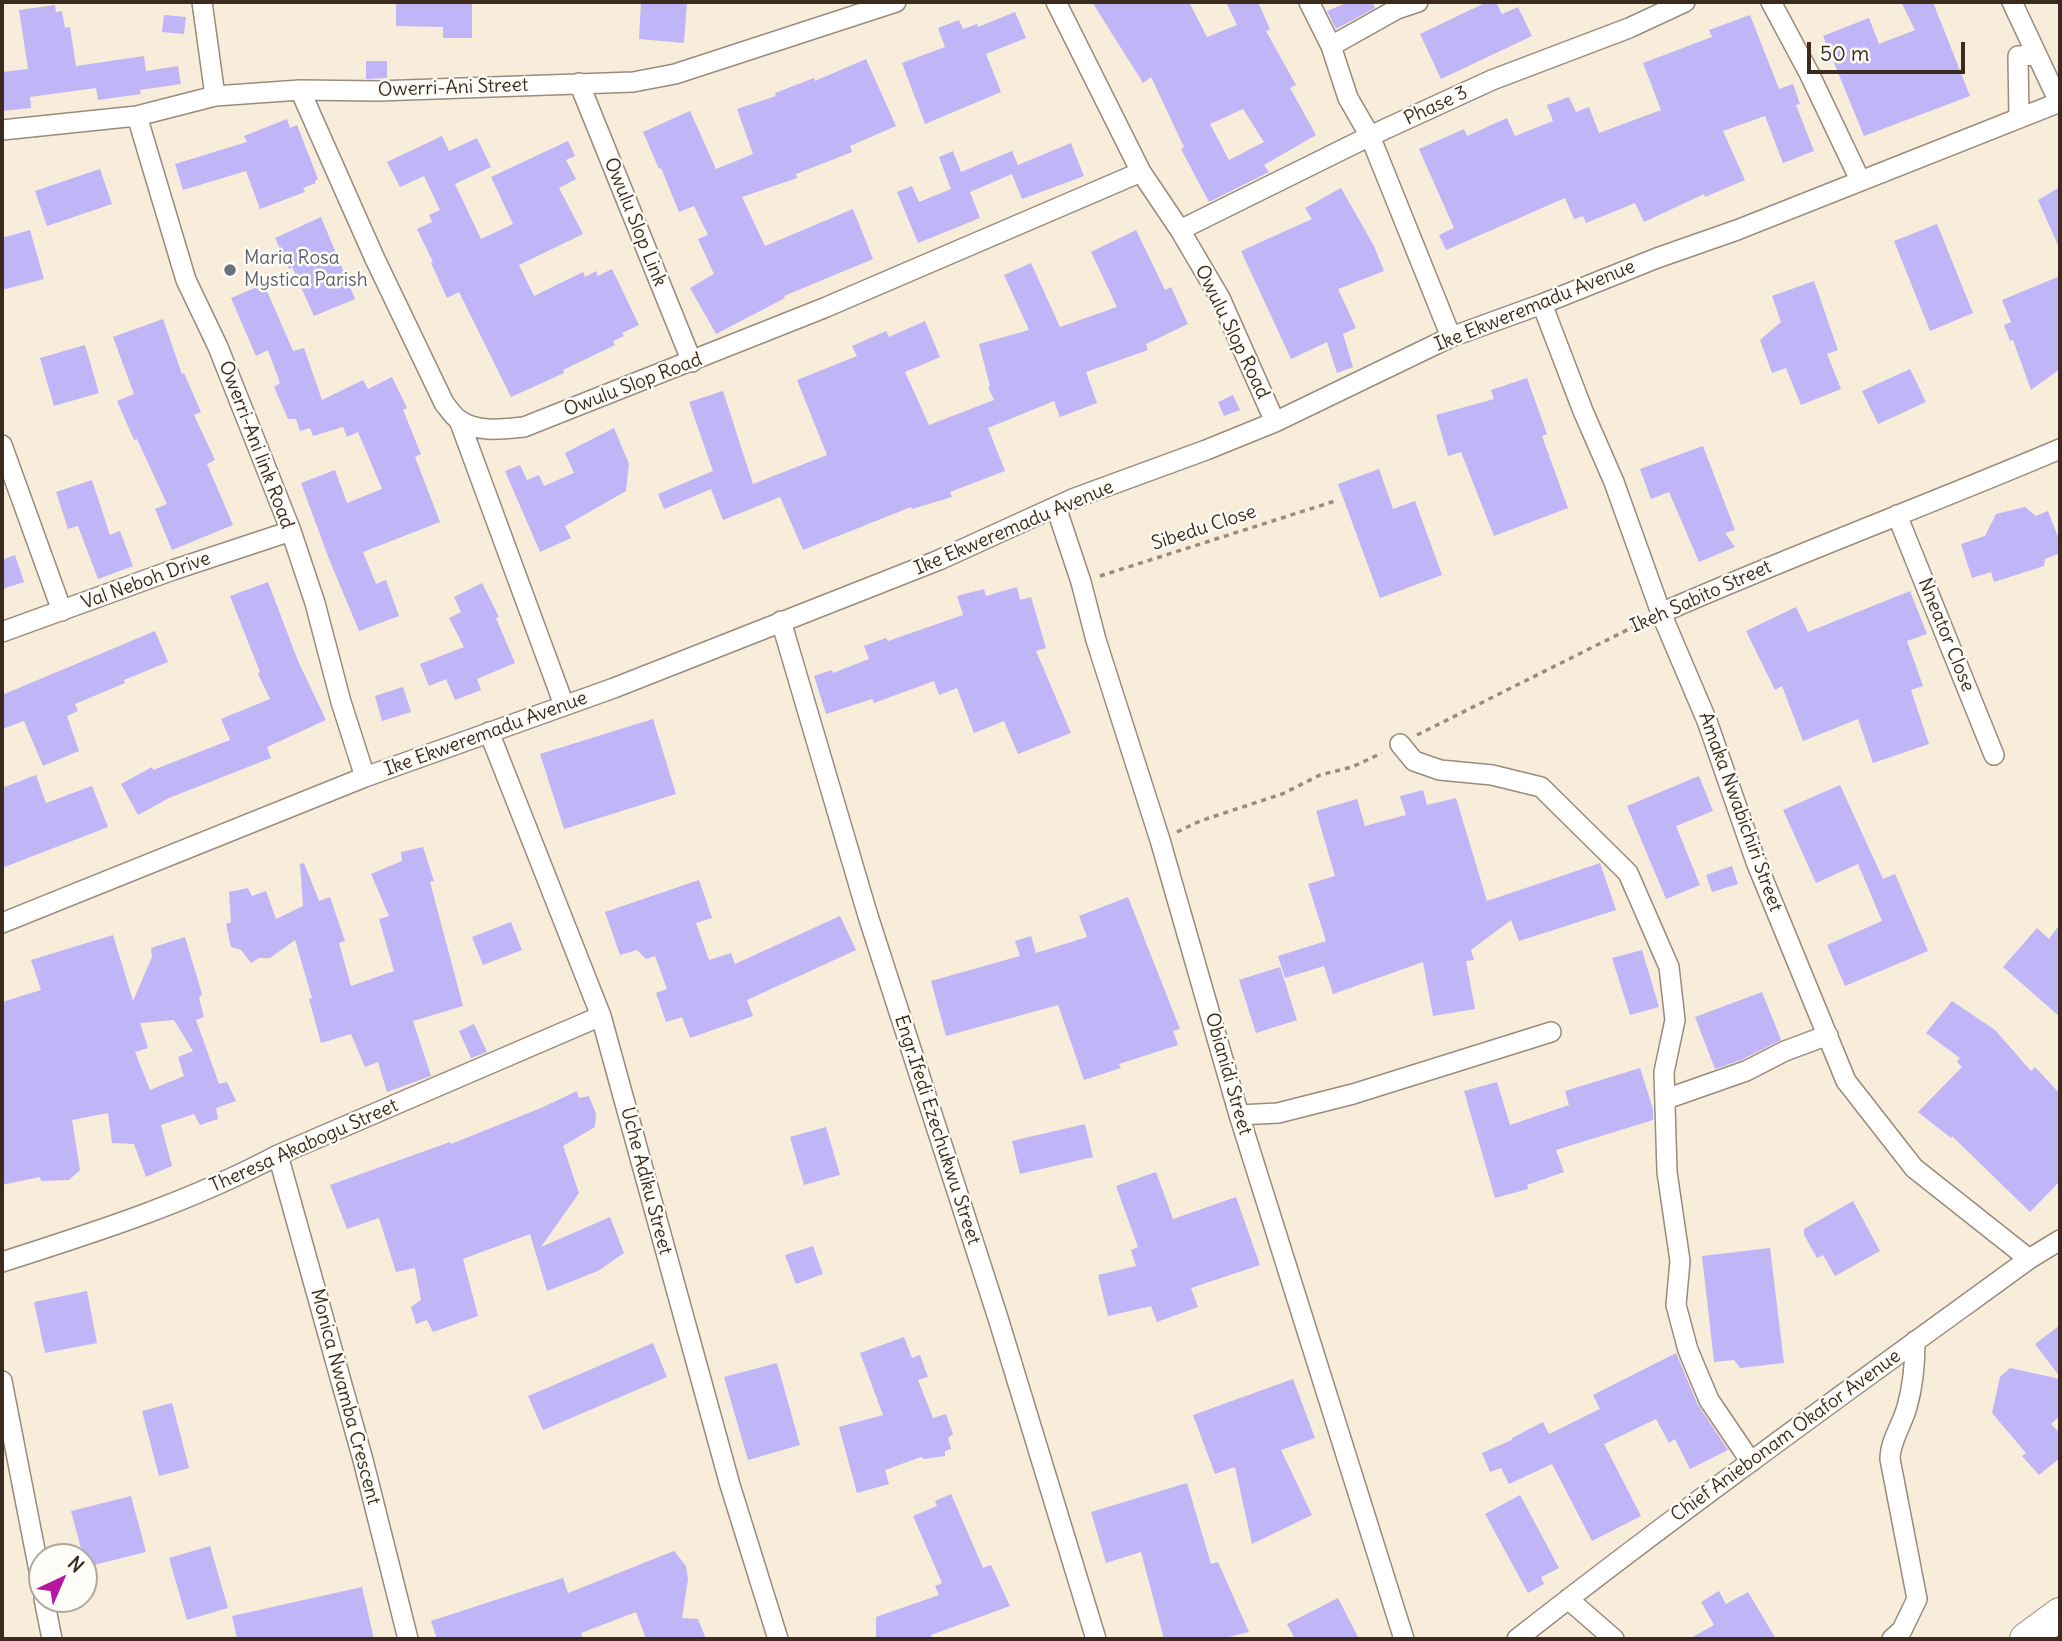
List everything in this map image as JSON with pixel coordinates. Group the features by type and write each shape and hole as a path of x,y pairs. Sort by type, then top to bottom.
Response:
{"highway":[{"path":"2026,1639 2060,1614"}],"street":[{"path":"202,2 215,96"},
{"name":"Owerri-Ani Street","path":"2,130 137,116 215,96 300,90 378,91 633,82 675,74 896,2"},
{"name":"Owulu Slop Road","path":"1056,2 1141,172 1180,230 1220,298 1275,422"},
{"path":"1309,2 1331,46 1348,98 1370,136 1451,337"},
{"path":"1331,46 1397,9 1418,2"},
{"name":"Phase 3","path":"1180,230 1370,136 1492,80 1629,29 1685,2"},
{"path":"1771,2 1809,72 1860,180"},
{"path":"2012,2 2060,102"},
{"path":"2019,118 2018,56 2037,55"},
{"name":"Owulu Slop Link","path":"579,83 692,362"},
{"path":"300,90 443,403 459,420 564,705"},
{"name":"Ike Ekweremadu Avenue","path":"2,923 365,777 614,688 939,560 1056,507 1275,422 1451,337 1761,221 2060,102"},
{"name":"Owerri-Ani link Road","path":"137,116 186,280 218,347 290,531 315,603 341,702 365,777"},
{"name":"Owulu Slop Road","path":"459,420 479,428 501,430 524,427 824,308 1141,172"},
{"name":"Amaka Nwabichiri Street","path":"1542,304 1583,411 1614,482 1661,613 1707,721 1756,862 1846,1081 1914,1168 2029,1259"},
{"path":"2,445 62,611"},
{"name":"Ikeh Sabito Street","path":"1661,613 1737,579 2060,449"},
{"name":"Obianidi Street","path":"1056,507 1160,840 1239,1115 1404,1639"},
{"name":"Nneator Close","path":"1898,515 1994,755"},
{"name":"Val Neboh Drive","path":"2,632 290,531"},
{"name":"Engr.Ifedi Ezechukwu Street","path":"781,621 868,916 998,1318 1096,1639"},
{"name":"Uche Adiku Street","path":"489,732 601,1016 730,1485 778,1639"},
{"path":"1400,744 1414,761 1440,770 1492,775 1541,787 1628,873 1669,967 1675,1020 1664,1072 1667,1172 1680,1261 1676,1305 1688,1350 1710,1400 1751,1462"},
{"name":"Theresa Akabogu Street","path":"2,1262 179,1201 234,1178 278,1155 601,1016"},
{"path":"1239,1115 1278,1113 1353,1094 1550,1032"},
{"path":"1666,1099 1746,1071 1785,1051 1828,1035"},
{"name":"Monica Nwamba Crescent","path":"278,1155 360,1447 408,1639"},
{"name":"Chief Aniebonam Okafor Avenue","path":"1517,1639 1751,1462 2029,1259 2060,1240"},
{"path":"1892,1639 1902,1630 1917,1599 1890,1460 1890,1450 1907,1409 1915,1368 1916,1341"},
{"path":"2,1381 33,1543"},
{"path":"1568,1599 1614,1639"},
{"path":"47,1613 52,1639"}],"path":[{"name":"Sibedu Close","path":"1081,582 1335,501"},
{"name":"Ikeh Sabito Street","path":"1160,840 1200,821 1282,794 1320,775 1352,767 1661,613"}],"building":[{"path":"396,2 472,2 472,38 443,38 443,27 396,26"},
{"path":"641,2 687,2 684,43 639,39"},
{"path":"1092,2 1189,2 1207,37 1237,25 1226,2 1258,2 1270,29 1266,31 1296,85 1290,88 1316,135 1264,165 1269,172 1209,202 1181,149 1184,147 1151,77 1143,83","holes":["1243,109 1264,142 1229,160 1210,124"]},
{"path":"1349,2 1372,2 1375,8 1336,29 1327,11"},
{"path":"1487,2 1496,2 1502,14 1518,7 1532,36 1441,79 1420,34"},
{"path":"1901,2 1933,2 1970,96 1864,136 1823,36 1869,18 1879,44 1915,30"},
{"path":"55,5 56,12 62,11 65,28 70,27 76,66 144,56 146,71 178,66 181,84 140,90 141,94 98,100 96,88 30,97 31,108 2,111 2,72 28,69 19,10"},
{"path":"1015,12 1026,38 986,54 1001,92 925,124 902,63 945,47 938,28 959,20 963,29 977,24 978,27"},
{"path":"164,15 186,17 184,34 162,32"},
{"path":"1750,15 1779,89 1793,84 1800,104 1796,105 1814,151 1783,163 1765,116 1723,131 1745,180 1705,197 1704,194 1644,222 1635,203 1586,223 1583,216 1574,219 1565,198 1446,250 1439,235 1454,228 1419,149 1464,129 1467,136 1507,118 1515,136 1553,121 1547,105 1569,97 1576,112 1589,107 1599,133 1661,110 1643,63 1712,37 1709,30"},
{"path":"866,59 896,126 850,146 852,152 796,174 797,178 742,197 765,246 853,209 873,259 784,296 785,298 716,334 690,288 714,274 698,239 708,235 694,206 679,212 643,132 690,111 716,169 753,154 737,109"},
{"path":"366,61 387,61 387,78 366,79"},
{"path":"287,119 290,128 297,125 318,179 316,183 303,188 305,192 260,209 246,171 183,190 175,164 247,142 244,136"},
{"path":"442,136 449,151 477,138 491,167 455,184 481,239 513,224 491,177 568,141 575,156 566,160 576,179 559,188 583,234 519,265 534,296 583,272 585,277 596,271 598,276 612,269 639,325 622,333 624,336 613,341 615,345 563,370 564,373 511,397 459,292 447,298 417,229 432,222 429,215 440,210 424,176 400,187 387,162"},
{"path":"1071,143 1084,176 1022,199 1012,174 970,192 980,218 918,243 897,192 912,186 919,202 951,189 939,157 953,151 961,172 1012,151 1018,165"},
{"path":"100,169 112,204 47,226 35,191"},
{"path":"2060,187 2060,250 2038,200"},
{"path":"1341,188 1374,246 1384,271 1338,289 1356,328 1343,334 1353,367 1337,373 1327,342 1291,359 1241,251 1312,219 1305,208"},
{"path":"321,217 355,299 314,316 292,267 289,269 275,238"},
{"path":"1937,224 1973,313 1930,331 1894,241"},
{"path":"30,230 44,279 2,290 2,238"},
{"path":"1136,230 1165,290 1171,287 1188,324 1146,344 1148,350 1086,372 1097,403 1060,417 1054,401 988,428 1005,471 950,492 952,497 912,509 911,507 803,550 780,497 723,520 711,489 664,509 658,494 713,471 689,402 723,391 753,484 827,455 797,380 857,356 852,346 886,331 889,337 925,321 940,357 905,372 929,425 994,400 988,387 990,386 979,344 1029,330 1004,275 1031,263 1060,327 1117,307 1091,252"},
{"path":"2060,276 2060,369 2031,390 2013,340 2010,341 2004,325 2011,322 2002,300"},
{"path":"1814,281 1838,350 1827,354 1841,389 1801,405 1786,368 1772,373 1760,340 1781,322 1772,296"},
{"path":"264,284 293,351 304,348 322,400 363,380 368,389 392,377 407,408 403,410 421,454 415,457 440,522 363,552 376,584 386,580 399,616 359,631 301,483 335,470 347,503 382,489 358,432 347,437 343,427 313,436 310,428 300,431 296,419 288,419 274,387 280,383 268,350 256,356 231,298"},
{"path":"163,319 182,374 184,373 201,412 194,415 215,460 207,464 233,525 172,550 155,509 167,504 117,401 134,394 113,337"},
{"path":"85,345 99,393 54,406 40,358"},
{"path":"1910,369 1926,402 1878,424 1862,391"},
{"path":"1527,378 1547,434 1542,436 1568,508 1494,536 1461,452 1448,456 1436,415 1494,399 1491,390"},
{"path":"1233,395 1240,410 1224,416 1218,402"},
{"path":"614,428 629,464 626,491 565,526 571,538 540,552 505,471 520,465 527,480 539,475 544,486 574,473 565,453"},
{"path":"1703,446 1735,530 1725,533 1735,547 1699,562 1669,492 1651,499 1640,469"},
{"path":"1379,469 1393,509 1415,501 1442,575 1380,598 1338,484"},
{"path":"92,480 110,535 120,531 133,566 98,579 78,526 68,529 56,492"},
{"path":"2025,507 2036,516 2048,511 2060,542 2060,553 2045,559 2044,566 1994,582 1991,572 1972,578 1961,544 1985,536 1996,514"},
{"path":"15,555 24,582 2,589 2,560"},
{"path":"268,582 298,661 326,720 267,747 271,758 169,798 138,815 121,784 152,767 153,770 230,740 221,719 270,699 258,674 260,672 230,596"},
{"path":"482,583 499,617 496,618 515,663 477,679 481,690 455,700 446,679 429,686 420,664 464,647 449,618 461,612 454,597"},
{"path":"1017,587 1020,600 1031,597 1046,648 1036,651 1071,733 1018,754 1004,721 974,733 957,688 939,695 934,681 874,703 872,699 826,714 814,676 832,670 833,673 869,659 864,646 886,638 888,641 963,615 957,596 984,589 986,596"},
{"path":"1910,591 1927,634 1907,641 1923,686 1911,690 1929,744 1873,763 1858,719 1803,741 1782,686 1775,690 1746,631 1796,607 1808,632"},
{"path":"155,631 168,662 75,704 78,711 67,716 79,751 43,766 24,721 2,729 2,695"},
{"path":"403,687 411,712 382,721 375,696"},
{"path":"653,719 676,794 564,829 540,754"},
{"path":"36,775 46,803 92,786 108,827 2,868 2,788"},
{"path":"1699,776 1713,811 1676,826 1700,885 1666,899 1627,806"},
{"path":"1840,785 1883,879 1895,874 1928,951 1845,986 1827,945 1882,921 1858,864 1816,883 1783,810"},
{"path":"1423,790 1427,805 1456,798 1487,901 1600,863 1616,910 1519,941 1511,920 1471,950 1474,960 1466,961 1475,1009 1433,1016 1423,962 1333,994 1324,966 1285,978 1278,956 1326,941 1308,884 1335,876 1316,811 1357,799 1365,826 1406,815 1400,796"},
{"path":"423,847 434,881 430,882 463,1006 413,1021 431,1076 387,1092 378,1062 365,1067 351,1034 321,1043 309,999 312,998 295,940 270,958 259,958 251,963 241,950 231,947 226,924 231,922 229,892 248,888 252,896 266,891 276,919 303,906 300,864 304,863 319,901 330,897 345,941 339,943 351,986 394,971 379,919 389,916 371,874 402,861 401,852"},
{"path":"1732,866 1738,884 1712,892 1706,875"},
{"path":"699,880 712,918 696,923 709,960 731,953 735,964 840,916 856,950 747,1000 753,1016 690,1038 682,1017 666,1022 656,993 667,989 655,956 646,959 637,950 620,955 605,912"},
{"path":"1128,897 1180,1029 1173,1031 1178,1045 1119,1064 1121,1068 1084,1080 1058,1005 946,1036 931,981 1020,956 1015,941 1031,936 1036,953 1087,937 1079,916"},
{"path":"511,922 522,950 483,965 472,937"},
{"path":"2060,924 2060,1017 2003,967 2037,928 2049,939"},
{"path":"113,935 133,1001 152,957 151,948 185,937 202,994 199,998 204,1017 196,1020 219,1084 227,1082 236,1101 216,1108 218,1119 200,1125 194,1114 161,1125 172,1166 146,1177 134,1144 112,1143 108,1113 72,1120 80,1170 69,1180 41,1181 40,1177 2,1185 2,1002 41,990 31,960","holes":["174,1020 193,1051 178,1057 184,1076 150,1090 135,1052 148,1048 140,1023"]},
{"path":"1642,950 1659,1007 1630,1015 1612,958"},
{"path":"1280,967 1297,1020 1256,1033 1239,980"},
{"path":"1762,992 1781,1040 1741,1060 1715,1069 1695,1017"},
{"path":"1952,1001 1995,1030 2031,1071 2035,1067 2060,1094 2060,1181 2030,1212 1952,1136 1951,1138 1918,1112 1962,1067 1957,1062 1960,1058 1926,1033"},
{"path":"474,1024 487,1052 471,1058 459,1031"},
{"path":"1640,1068 1653,1109 1653,1120 1556,1150 1564,1172 1527,1185 1528,1189 1495,1198 1464,1091 1497,1082 1510,1125 1569,1105 1565,1091"},
{"path":"577,1091 579,1098 589,1096 596,1114 595,1127 563,1146 579,1193 541,1247 610,1217 624,1253 598,1271 547,1291 530,1234 463,1259 478,1316 433,1332 427,1320 416,1324 411,1307 421,1300 415,1268 396,1272 379,1218 347,1229 330,1185 450,1142 451,1144"},
{"path":"1085,1124 1093,1157 1020,1174 1012,1141"},
{"path":"826,1127 840,1175 804,1185 790,1137"},
{"path":"1156,1172 1173,1219 1236,1197 1260,1265 1191,1288 1198,1307 1157,1322 1151,1306 1108,1316 1098,1275 1136,1266 1131,1250 1138,1247 1116,1186"},
{"path":"1853,1201 1880,1251 1835,1276 1823,1255 1817,1258 1804,1235 1804,1229"},
{"path":"813,1246 823,1274 796,1284 785,1255"},
{"path":"1770,1248 1784,1363 1740,1368 1734,1360 1714,1362 1702,1256"},
{"path":"87,1291 97,1343 45,1353 34,1302"},
{"path":"2060,1325 2060,1377 2035,1344"},
{"path":"904,1337 912,1358 920,1355 928,1377 918,1380 933,1418 946,1414 953,1434 948,1438 951,1449 945,1451 945,1456 924,1459 921,1457 885,1470 889,1484 857,1493 839,1427 883,1415 860,1353"},
{"path":"653,1343 667,1377 543,1430 528,1396"},
{"path":"1676,1353 1698,1405 1728,1450 1690,1469 1675,1439 1669,1443 1656,1419 1604,1444 1641,1516 1592,1541 1552,1464 1509,1484 1501,1468 1490,1472 1482,1453 1543,1422 1549,1434 1600,1409 1593,1395"},
{"path":"777,1363 800,1445 748,1460 724,1377"},
{"path":"2010,1368 2060,1379 2060,1416 2051,1424 2060,1433 2060,1458 2039,1475 2022,1456 2026,1453 1992,1413 2000,1377"},
{"path":"1293,1379 1315,1438 1281,1450 1312,1515 1252,1544 1235,1467 1215,1474 1193,1415"},
{"path":"172,1403 189,1468 159,1476 142,1411"},
{"path":"1187,1483 1211,1564 1218,1562 1249,1632 1221,1639 1164,1639 1141,1552 1106,1563 1091,1512"},
{"path":"951,1494 983,1568 991,1565 1010,1606 931,1635 932,1639 876,1639 876,1617 939,1595 935,1586 942,1583 913,1516 937,1506 935,1501"},
{"path":"1520,1495 1559,1568 1541,1577 1544,1584 1528,1593 1485,1514"},
{"path":"131,1496 146,1552 98,1564 98,1543 80,1543 71,1511"},
{"path":"210,1546 228,1608 187,1620 169,1558"},
{"path":"674,1551 686,1566 688,1579 682,1618 698,1619 706,1639 646,1639 636,1612 581,1633 583,1639 437,1639 431,1621 563,1578 568,1593"},
{"path":"362,1587 374,1639 237,1639 232,1616"},
{"path":"1719,1591 1726,1604 1748,1592 1776,1639 1689,1639 1714,1625 1701,1602"},
{"path":"1338,1598 1359,1639 1295,1639 1287,1624"}],"place":[{"name":"Maria Rosa Mystica Parish","path":"230,270"}]}
